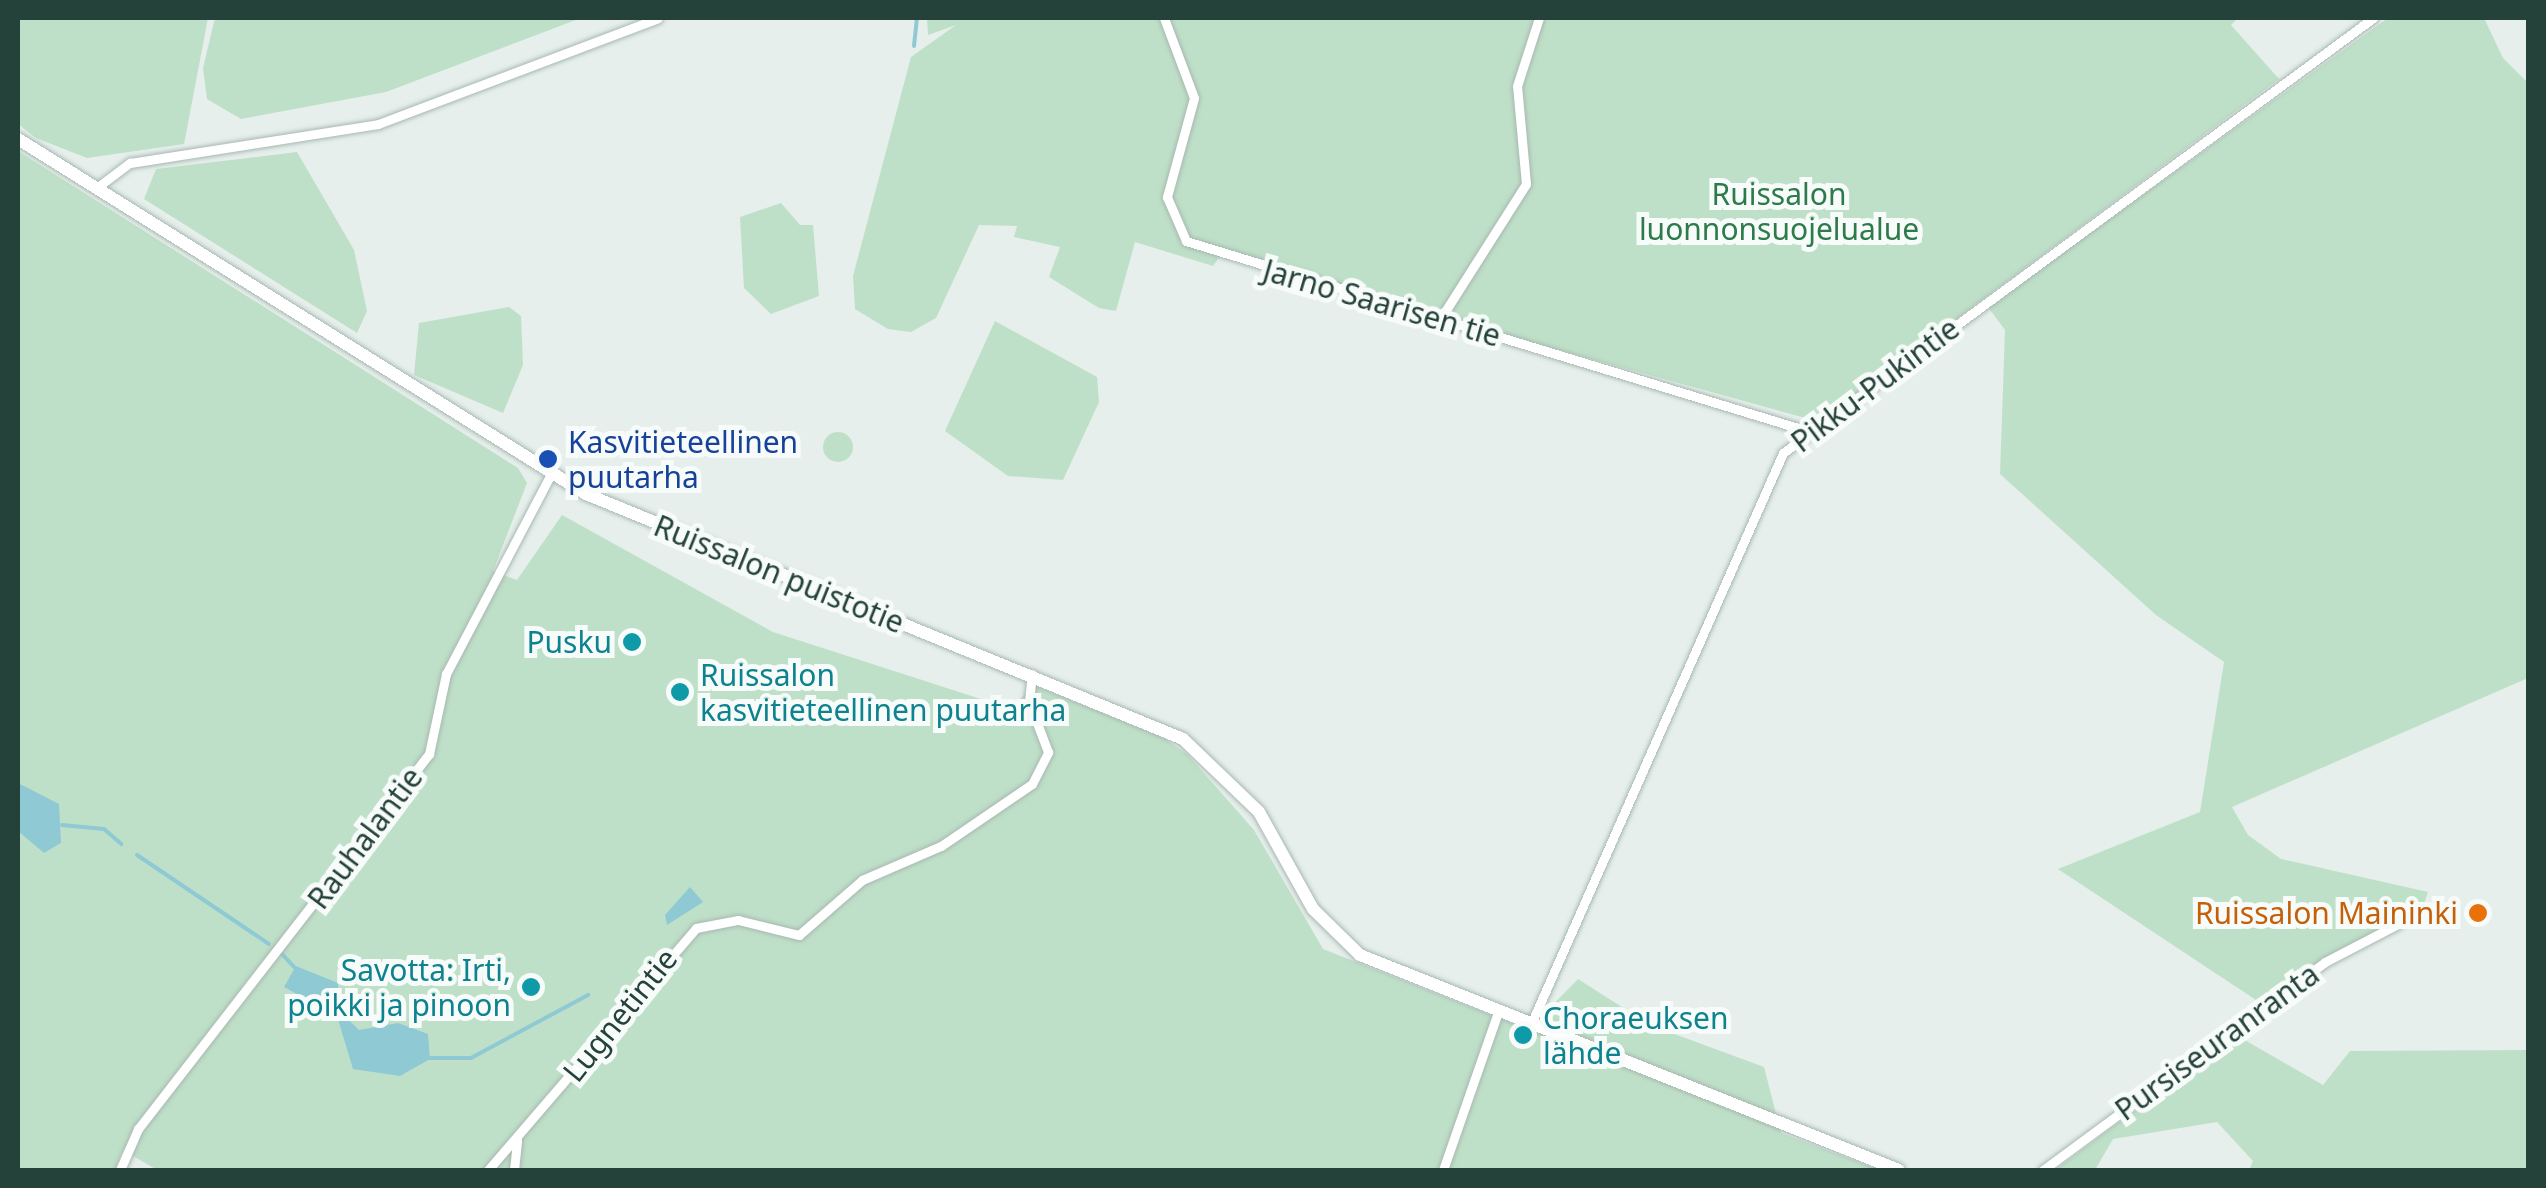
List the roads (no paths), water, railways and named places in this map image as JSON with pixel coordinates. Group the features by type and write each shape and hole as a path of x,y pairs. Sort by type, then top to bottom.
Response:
{"street":[{"path":"99,186 130,163 378,124 658,18"},
{"name":"Jarno Saarisen tie","path":"1164,18 1194,98 1168,197 1186,242 1808,432"},
{"path":"1439,321 1526,184 1516,86 1539,18"},
{"name":"Pikku-Pukintie","path":"1532,1024 1768,475 1808,432 2373,18"},
{"name":"Ruissalon puistotie","path":"18,139 99,186 552,474 619,511 1032,674 1183,739 1260,812 1334,934 1378,965 1899,1170"},
{"name":"Rauhalantie","path":"120,1170 138,1129 429,754 446,674 552,474"},
{"name":"Lugnetintie","path":"488,1170 696,928 738,920 799,935 862,880 941,846 1032,784 1048,752 1029,702 1032,674"},
{"name":"Pursiseuranranta","path":"2043,1170 2325,962 2398,924"},
{"path":"1444,1170 1498,1012"},
{"path":"514,1170 518,1138"}],"water":[{"path":"18,783 59,804 61,843 44,853 18,831"},
{"path":"690,887 703,902 667,925 665,915"},
{"path":"296,966 338,983 339,1010 359,1030 398,1023 428,1034 430,1059 400,1076 353,1069 337,1016 284,987"}],"waterway":[{"path":"914,46 917,18"},
{"path":"62,825 104,829 121,844"},
{"path":"137,855 269,944"},
{"path":"282,954 296,969"},
{"path":"428,1058 471,1058 588,995"}],"place":[{"name":"Kasvitieteellinen puutarha","path":"548,459"},
{"name":"Pusku","path":"632,642"},
{"name":"Ruissalon kasvitieteellinen puutarha","path":"680,692"},
{"name":"Ruissalon Maininki","path":"2478,913"},
{"name":"Savotta: Irti, poikki ja pinoon","path":"531,987"},
{"name":"Choraeuksen lähde","path":"1523,1035"}],"park label":[{"name":"Ruissalon luonnonsuojelualue","path":"1779,211"}]}
